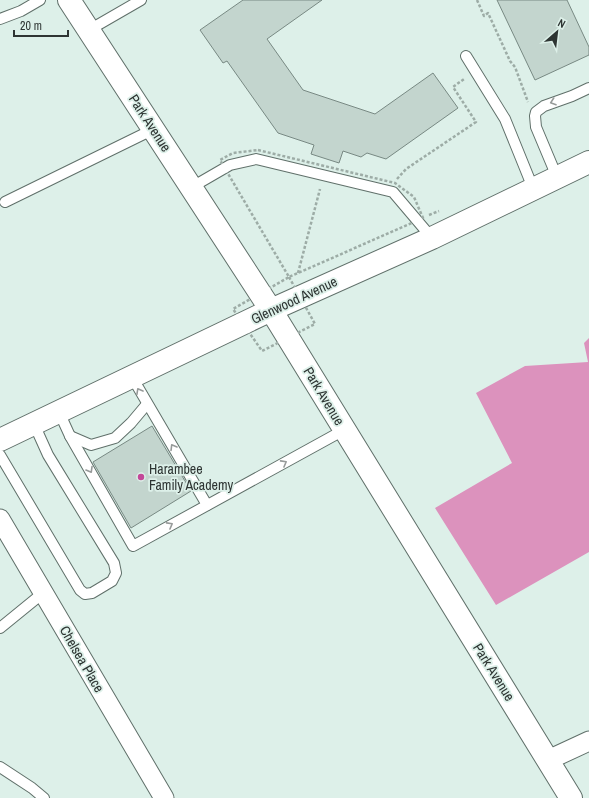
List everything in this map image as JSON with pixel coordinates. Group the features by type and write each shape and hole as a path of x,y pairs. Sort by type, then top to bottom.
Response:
{"main road":[{"name":"Park Avenue","path":"69,0 271,310 571,798"},
{"name":"Glenwood Avenue","path":"0,442 34,424 271,310 432,238 589,162"}],"street":[{"name":"Chelsea Place","path":"0,519 164,798"},
{"path":"548,760 589,740"}],"lane":[{"path":"0,19 21,11 40,0"},
{"path":"89,30 141,0"},
{"path":"466,56 505,119 533,188"},
{"path":"557,177 536,127 534,116 536,112 544,106 589,88"},
{"path":"5,202 154,129"},
{"path":"192,187 223,168 256,159 393,192 432,238"},
{"path":"132,377 207,504"},
{"path":"70,436 91,445 115,438 131,423 147,404"},
{"path":"59,412 70,436 133,546 344,430"},
{"path":"0,442 80,590 85,594 92,593 112,581 116,573 114,563 48,455 34,424"},
{"path":"0,628 44,593"},
{"path":"0,767 32,788 44,798"}],"path":[{"path":"477,0 484,16 488,13 510,61 515,67 528,102 535,99"},
{"path":"393,192 397,179 406,169 476,122 453,87 475,71"},
{"path":"298,274 323,176 328,166"},
{"path":"223,168 289,277 418,221"}],"shaded area":[{"path":"589,338 589,552 496,605 435,508 512,463 476,393 525,366 588,362 584,343"}],"building":[{"path":"243,0 322,0 267,39 303,90 375,114 433,73 458,108 386,159 367,153 361,157 343,151 339,163 311,154 314,145 278,133 227,61 223,63 200,30"},
{"path":"497,0 567,0 589,47 589,55 535,80"},
{"name":"Harambee Family Academy","path":"152,426 191,491 131,528 93,462"}],"place":[{"name":"Harambee Family Academy","path":"141,477"}]}
